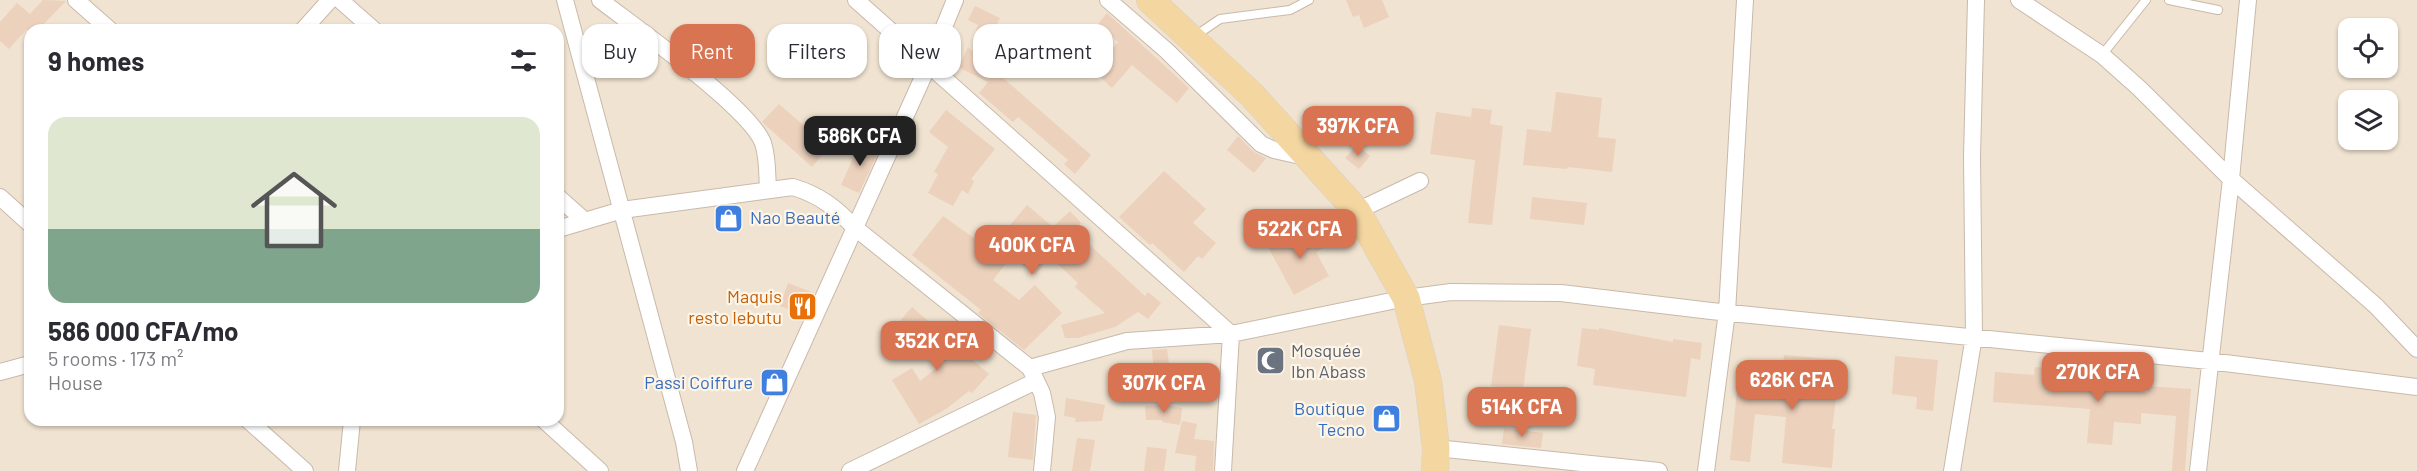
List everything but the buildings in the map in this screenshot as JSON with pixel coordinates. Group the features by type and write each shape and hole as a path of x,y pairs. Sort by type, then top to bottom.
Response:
{"main road":[{"path":"1150,0 1252,95 1357,211 1406,298 1428,381 1436,460"}],"street":[{"path":"76,0 103,24"},
{"path":"308,24 330,0"},
{"path":"340,0 367,24"},
{"path":"565,0 684,442 689,471"},
{"path":"600,0 727,100 748,122 763,142 768,189"},
{"path":"856,0 882,24"},
{"path":"945,24 955,0"},
{"path":"1107,0 1167,51 1261,144 1274,150 1286,151 1311,159"},
{"path":"1706,471 1727,312 1745,0"},
{"path":"1952,471 1974,336 1972,157 1976,0"},
{"path":"2019,0 2102,55 2139,88 2231,179 2376,306 2417,349"},
{"path":"2198,471 2231,179 2248,0"},
{"path":"1167,51 1192,38"},
{"path":"745,471 922,78"},
{"path":"942,78 1231,334"},
{"path":"1232,114 1252,95"},
{"path":"1357,211 1420,181"},
{"path":"564,227 622,210 768,189 793,187 814,194 833,205 854,227 1033,374 1042,393 1047,417 1042,471"},
{"path":"0,197 24,219"},
{"path":"564,202 585,221"},
{"path":"850,471 1033,374 1127,341 1231,334 1406,298 1451,292 1561,293 2209,361 2417,387"},
{"path":"1223,471 1231,334"},
{"path":"0,372 24,366"},
{"path":"256,426 305,471"},
{"path":"347,471 351,426"},
{"path":"551,426 600,471"},
{"path":"1436,460 1659,471"}],"lane":[{"path":"1192,38 1220,19 1290,9 1309,0"},
{"path":"2102,55 2145,0"},
{"path":"2169,0 2218,10"}],"shaded area":[{"path":"0,0 2417,0 2417,471 0,471"}],"place":[{"name":"Nao Beauté","path":"729,218"},
{"name":"Maquis resto lebutu","path":"803,307"},
{"name":"Mosquée Ibn Abass","path":"1270,361"},
{"name":"Passi Coiffure","path":"774,383"},
{"name":"Boutique Tecno","path":"1386,419"}]}
